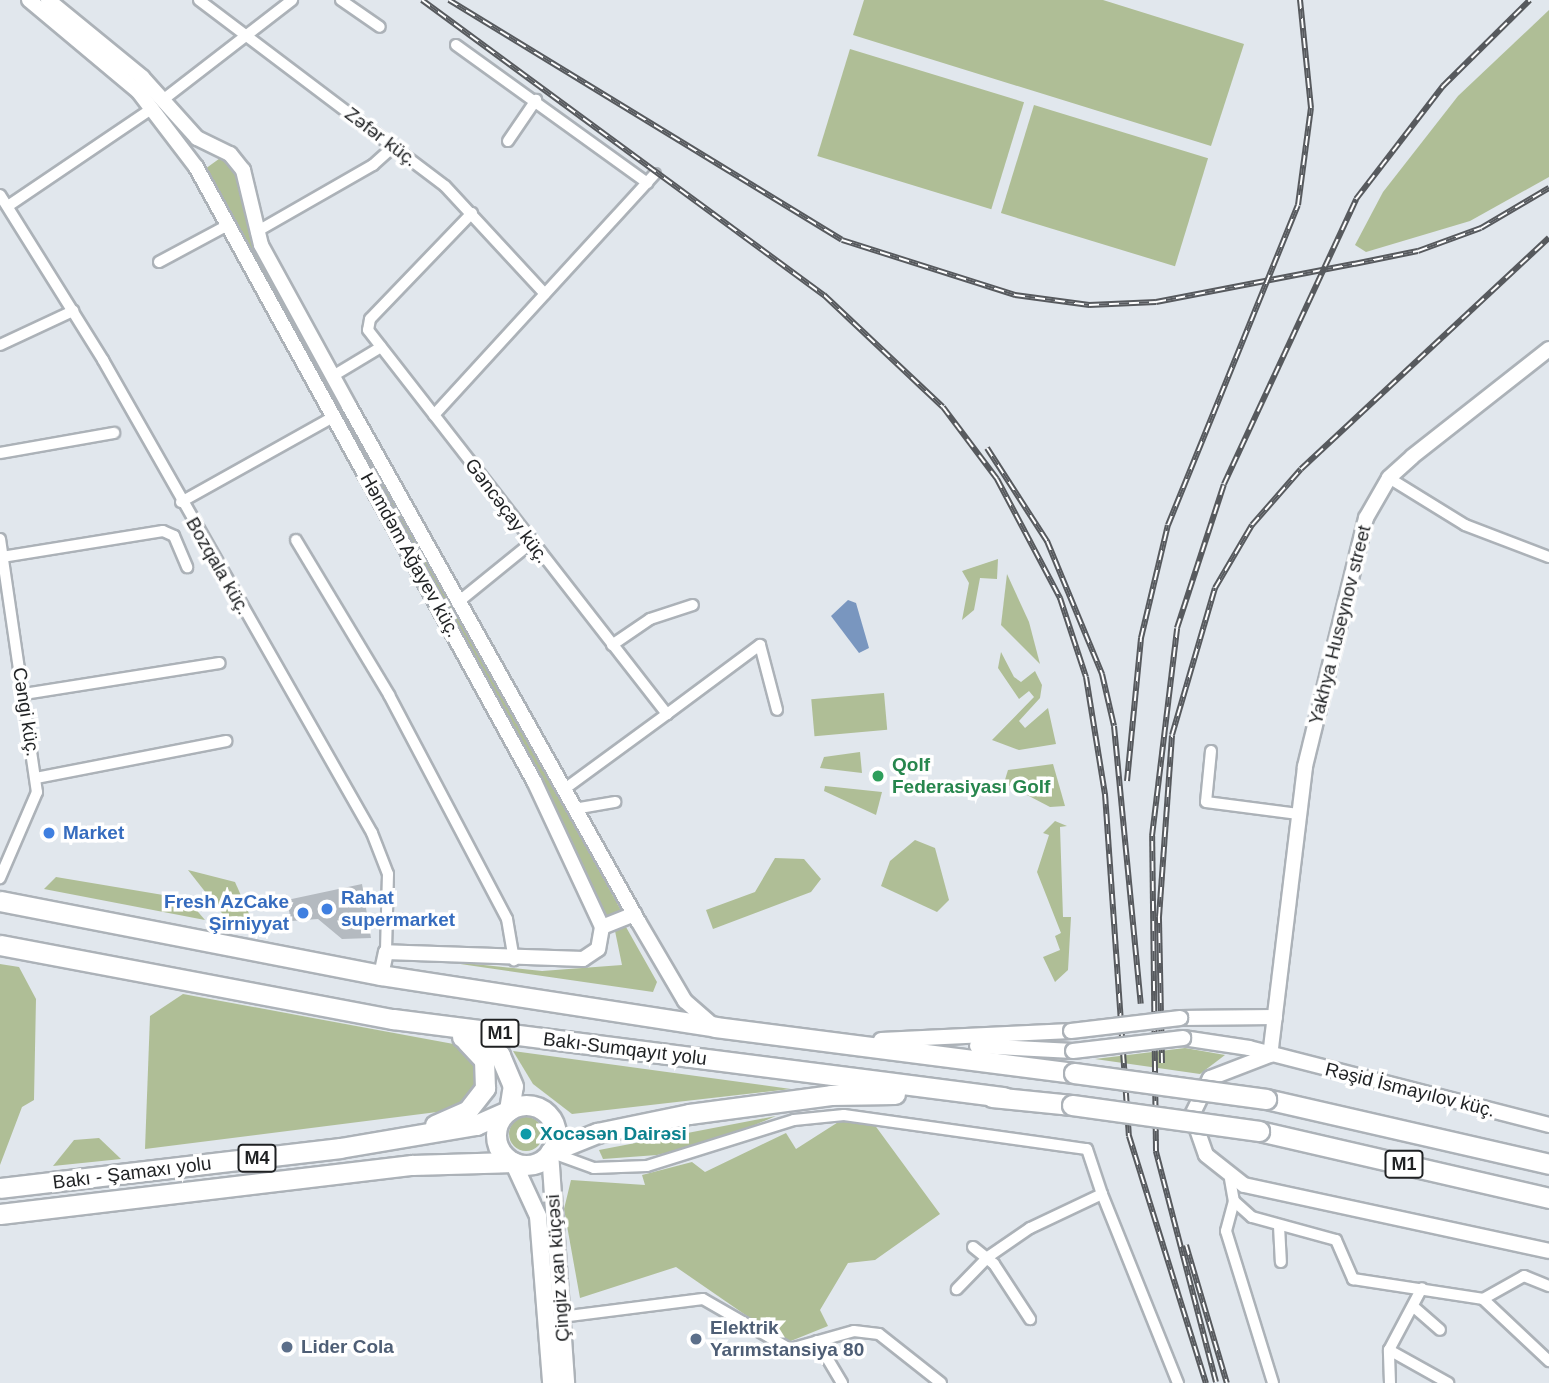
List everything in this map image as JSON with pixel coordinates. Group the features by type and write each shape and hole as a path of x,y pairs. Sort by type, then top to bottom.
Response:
{"highway":[{"name":"Bakı-Sumqayıt yolu","path":"0,901 381,975 715,1027 1266,1099 1549,1164"},
{"name":"Bakı-Sumqayıt yolu","path":"0,945 393,1019 1004,1097"},
{"path":"393,1019 460,1036 500,1055 513,1086 509,1110 496,1137 513,1162 530,1164 597,1133 766,1102 866,1094 1004,1097"},
{"path":"340,1148 449,1121 475,1104 487,1068 460,1036"},
{"name":"M1","path":"1004,1097 1259,1131 1549,1198"},
{"path":"509,1110 529,1105 547,1114 556,1133 550,1153"},
{"name":"Bakı - Şamaxı yolu","path":"0,1188 340,1148 456,1131 509,1110"},
{"name":"Bakı - Şamaxı yolu","path":"0,1214 412,1166 513,1162"}],"main road":[{"name":"Çingiz xan küçəsi","path":"550,1153 566,1383"},
{"path":"513,1162 539,1223 551,1383"}],"street":[{"name":"Həmdəm Ağayev küç.","path":"29,0 158,104 229,225 556,823 602,927"},
{"path":"48,0 158,104 197,138 225,150 243,170 256,232 457,603 685,1000 715,1027"},
{"name":"Zəfər küç.","path":"199,0 248,33 472,214 545,294"},
{"path":"8,206 158,104 292,0"},
{"path":"341,0 380,27"},
{"path":"456,46 536,100 647,183"},
{"path":"508,141 536,100"},
{"path":"256,232 373,165 392,148"},
{"path":"434,415 655,174"},
{"name":"Bozqala küç.","path":"0,195 73,311 383,857 391,905 386,952"},
{"name":"Gəncəçay küç.","path":"472,214 370,319 369,330 531,543 667,714"},
{"path":"159,262 229,225"},
{"path":"0,345 73,311"},
{"path":"333,376 381,347"},
{"name":"Yakhya Huseynov street","path":"1270,1055 1298,814 1358,540 1389,478 1549,349"},
{"path":"181,502 334,417"},
{"path":"0,453 114,433"},
{"path":"1389,478 1465,525 1549,557"},
{"path":"2,556 163,531 174,536 187,568"},
{"name":"Cəngi küç.","path":"0,539 36,778 33,811 0,878"},
{"path":"296,540 389,695 507,919 514,960"},
{"path":"457,603 531,543"},
{"path":"612,645 650,620 694,605"},
{"path":"563,790 760,645 777,710"},
{"path":"24,694 220,663"},
{"path":"36,778 226,741"},
{"path":"1211,751 1206,802 1298,814"},
{"path":"574,809 615,802"},
{"path":"381,975 386,952 514,960 583,959 598,949 602,927 634,914"},
{"path":"924,1042 1072,1031 1186,1018 1275,1017"},
{"path":"1186,1018 1249,1048"},
{"path":"800,1038 1073,1051 1183,1038 1249,1048"},
{"name":"Rəşid İsmayılov küç.","path":"1249,1048 1549,1125"},
{"path":"1270,1055 1210,1078 1194,1103 1196,1138 1230,1179 1234,1201 1226,1231 1273,1383"},
{"path":"550,1153 594,1168 628,1168 705,1152 794,1120 853,1115 1081,1144 1092,1156 1102,1194 1178,1383"},
{"path":"1230,1179 1549,1251"},
{"path":"957,1289 988,1257 1040,1222 1102,1194"},
{"path":"1234,1201 1252,1217 1336,1240 1353,1279 1483,1299 1549,1361"},
{"path":"1279,1226 1281,1262"},
{"path":"973,1247 988,1257 1030,1319"},
{"path":"1483,1299 1524,1276 1549,1286"},
{"path":"1390,1383 1389,1350 1415,1308 1422,1288"},
{"path":"561,1317 703,1298 780,1347 854,1331 879,1334 941,1383"},
{"path":"1415,1308 1440,1330"},
{"path":"817,1341 842,1383"},
{"path":"1389,1350 1448,1383"}],"green space":[{"path":"864,0 1103,0 1244,44 1211,146 853,35"},
{"path":"1549,10 1549,177 1470,221 1366,252 1355,245 1383,192 1458,96"},
{"path":"850,49 1024,102 991,209 817,156"},
{"path":"1034,105 1208,158 1175,266 1001,213"},
{"path":"223,156 245,191 247,224 258,251 623,914 607,920 555,809 205,169"},
{"path":"998,559 997,579 980,578 974,610 962,620 969,583 962,571"},
{"path":"1007,574 1029,622 1040,664 1001,625"},
{"path":"1001,652 1014,677 1021,682 1035,671 1042,685 1040,698 1019,721 1025,728 1048,708 1056,744 1019,750 992,740 1034,697 1029,691 1019,699 998,668"},
{"path":"884,693 887,730 815,736 811,699"},
{"path":"860,752 862,773 820,768 824,757"},
{"path":"1053,764 1065,806 1050,807 1004,783 1008,770"},
{"path":"825,786 882,792 876,815 824,791"},
{"path":"1055,821 1067,826 1060,827 1063,917 1071,917 1068,970 1055,982 1043,957 1060,950 1055,936 1061,933 1037,872 1049,835 1043,833"},
{"path":"915,840 935,848 949,900 937,912 881,886 890,861"},
{"path":"775,858 804,859 821,879 811,892 713,929 706,910 755,892"},
{"path":"188,870 235,882 251,918 236,931"},
{"path":"56,877 187,899 205,920 44,889"},
{"path":"626,927 657,982 653,992 426,959 542,971 622,965 615,931"},
{"path":"0,964 19,967 36,999 34,1100 22,1107 0,1165"},
{"path":"183,994 459,1045 471,1052 480,1079 462,1105 445,1111 145,1149 150,1016"},
{"path":"1185,1048 1225,1055 1200,1074 1095,1059"},
{"path":"513,1051 791,1089 572,1114 533,1084"},
{"path":"776,1116 715,1142 657,1155 603,1159 599,1150"},
{"name":"Xocəsən Dairəsi","path":"526,1117 538,1122 543,1134 538,1146 526,1151 514,1146 509,1134 514,1122"},
{"path":"843,1119 874,1124 940,1214 875,1260 848,1263 820,1310 828,1326 786,1343 676,1267 580,1298 564,1209 571,1180 645,1185 642,1175 692,1162 705,1172 786,1133 796,1149"},
{"path":"99,1138 121,1159 53,1166 74,1140"}],"water":[{"path":"848,600 856,603 869,648 859,653 831,616"}],"building":[{"name":"Rahat supermarket","path":"362,884 371,938 342,939 318,919 291,921 287,900"}],"railway":[{"path":"422,0 824,295 943,407 997,479 1060,598 1086,677 1105,794 1129,1136 1206,1383"},
{"path":"449,0 842,240 1015,295 1089,305 1156,302 1354,264 1418,251 1481,228 1549,188"},
{"path":"1127,781 1141,638 1168,525 1298,205 1311,108 1300,0"},
{"path":"1216,1382 1156,1151 1152,836 1177,628 1224,484 1356,199 1443,86 1530,0"},
{"path":"1162,1063 1159,917 1172,735 1215,588 1252,525 1301,469 1549,238"},
{"path":"987,448 1047,541 1102,674 1114,726 1141,1004"},
{"path":"1186,1245 1227,1383"}],"place":[{"name":"Qolf Federasiyası Golf","path":"878,776"},
{"name":"Market","path":"49,833"},
{"name":"Rahat supermarket","path":"327,909"},
{"name":"Fresh AzCake Şirniyyat","path":"303,913"},
{"name":"Xocəsən Dairəsi","path":"526,1134"},
{"name":"Elektrik Yarımstansiya 80","path":"696,1339"},
{"name":"Lider Cola","path":"287,1347"}]}
